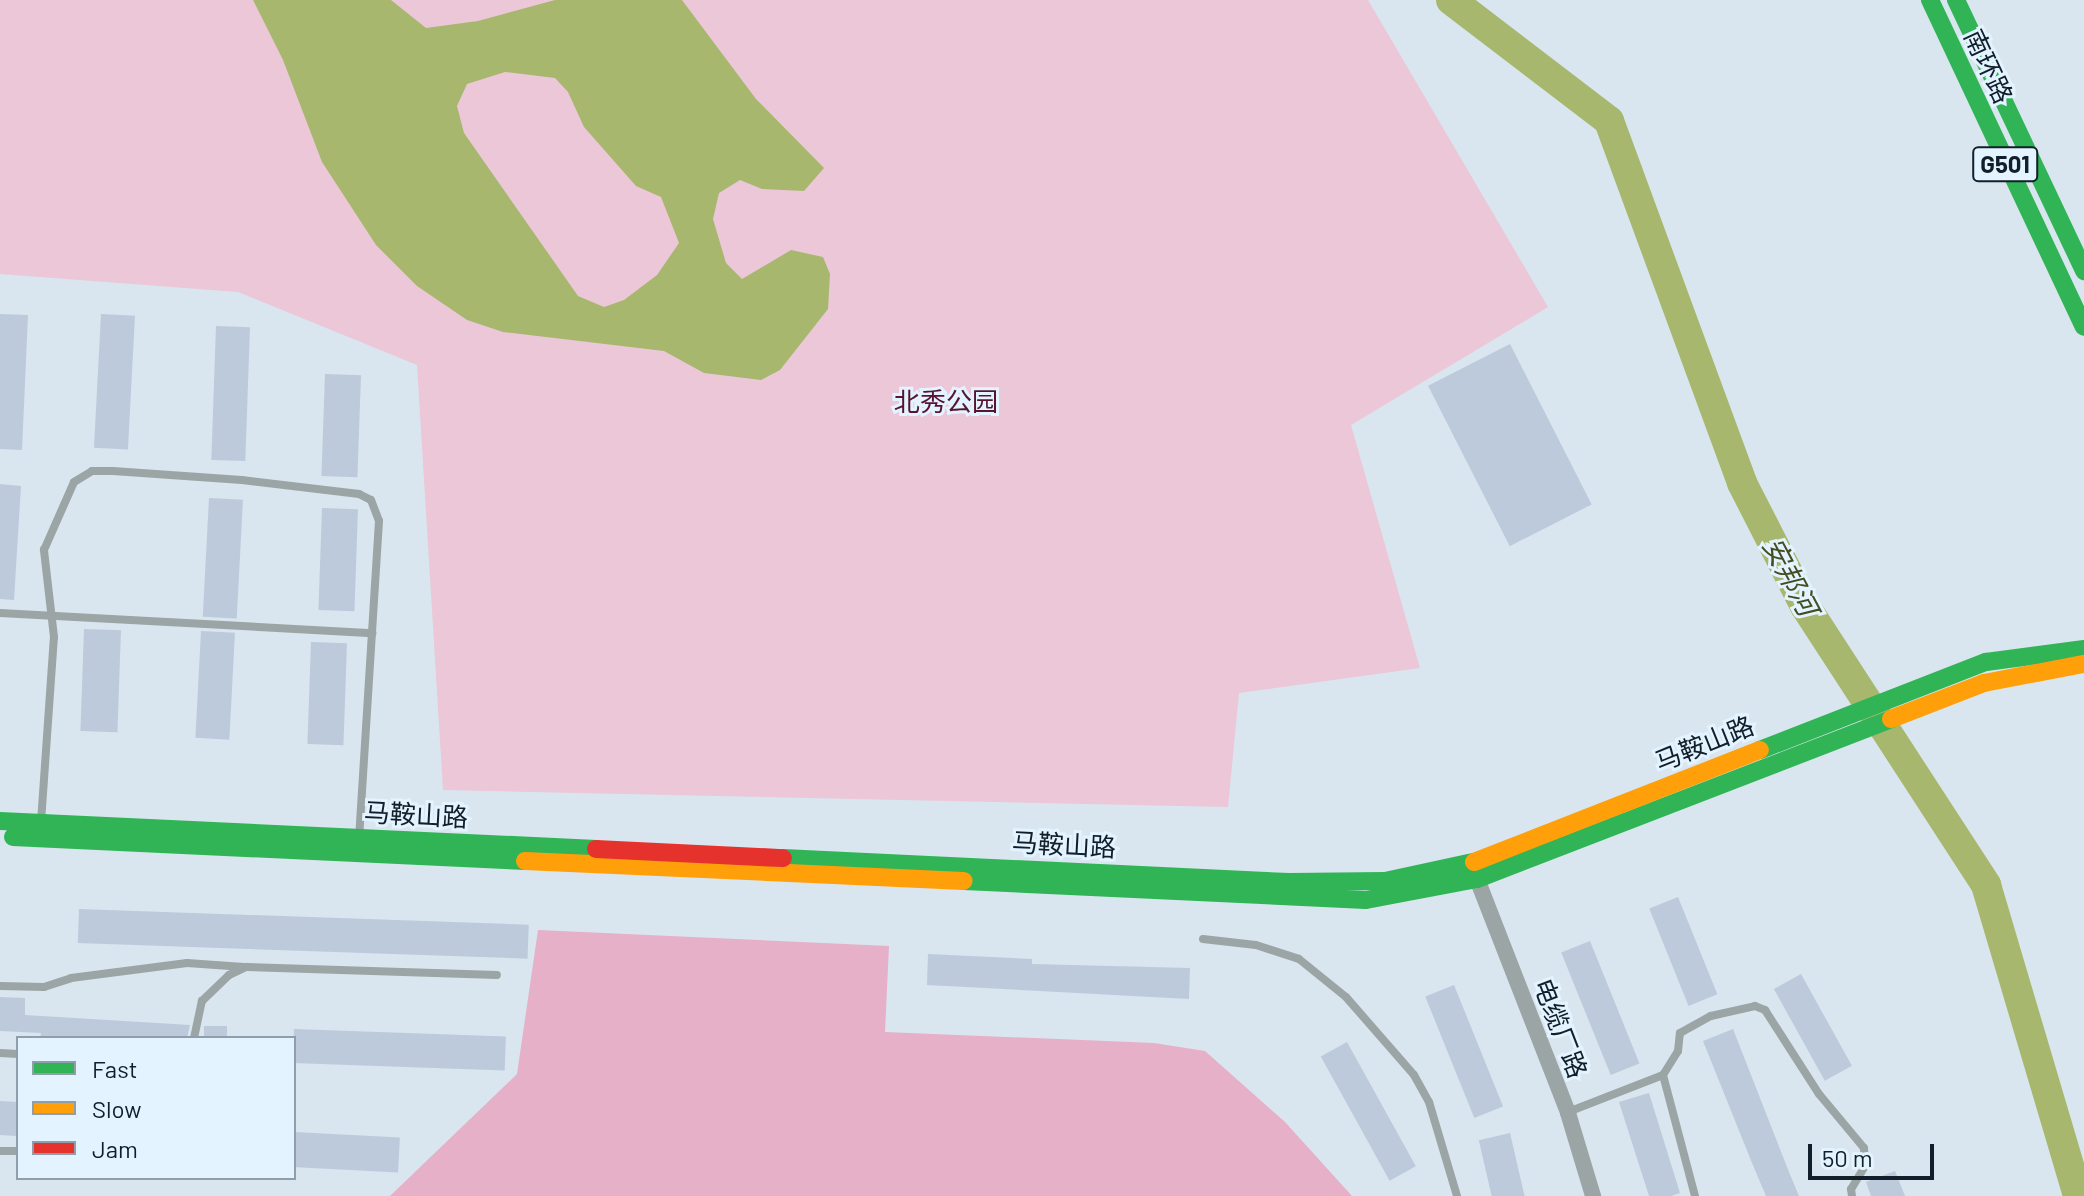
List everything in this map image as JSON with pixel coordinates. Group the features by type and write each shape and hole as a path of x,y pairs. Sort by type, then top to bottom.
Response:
{"main road":[{"name":"南环路","path":"1930,0 2084,327"},
{"name":"南环路","path":"1956,0 2084,271"},
{"name":"马鞍山路","path":"0,836 1336,900 1401,896 1477,879 1732,780 2007,656 2084,649"},
{"name":"马鞍山路","path":"0,821 1289,882 1385,881 1466,865 1725,762 1925,695 2012,674 2084,664"}],"street":[{"name":"电缆厂路","path":"1477,879 1568,1113 1593,1196"}],"lane":[{"path":"41,823 51,616 44,550 49,531 74,482 92,471 113,471 242,480 359,494 371,500 379,521 359,838"},
{"path":"0,613 372,633"},
{"path":"1203,939 1256,945 1299,959 1346,997 1414,1075 1429,1102 1457,1196"},
{"path":"0,986 44,987 71,978 187,963 497,975"},
{"path":"194,1036 202,1001 229,975 246,967"},
{"path":"1568,1113 1663,1075 1678,1051 1680,1033 1711,1016 1755,1006 1765,1010 1819,1094 1864,1148 1865,1166 1851,1189 1852,1196"},
{"path":"1663,1075 1695,1196"}],"green space":[{"name":"北秀公园","path":"0,0 1368,0 1548,307 1351,425 1420,668 1239,693 1228,807 443,790 417,365 238,292 0,274"}],"shaded area":[{"path":"253,0 391,0 426,28 478,21 555,0 682,0 756,99 824,168 804,191 762,189 740,180 719,193 713,219 726,263 742,279 791,250 823,257 830,274 828,309 780,370 761,380 704,373 664,351 503,332 467,320 417,286 376,245 322,162 283,60","holes":["505,72 555,78 568,92 584,127 636,186 661,197 679,243 657,275 624,300 604,307 578,296 464,133 457,106 467,84"]},
{"path":"538,930 889,946 885,1032 1154,1043 1205,1051 1285,1122 1352,1196 390,1196 517,1074"}],"building":[{"path":"0,314 28,315 22,450 0,449"},
{"path":"101,314 135,316 128,450 94,448"},
{"path":"216,326 250,327 245,461 211,460"},
{"path":"1510,344 1592,504 1510,546 1428,386"},
{"path":"325,374 361,375 357,477 321,476"},
{"path":"0,484 21,486 14,600 0,599"},
{"path":"209,498 243,500 237,619 203,617"},
{"path":"322,508 358,509 354,611 318,610"},
{"path":"84,629 121,630 117,732 80,731"},
{"path":"201,631 235,633 229,740 195,738"},
{"path":"311,642 347,643 343,745 307,744"},
{"path":"1678,897 1717,994 1689,1006 1649,909"},
{"path":"79,909 529,925 528,959 78,943"},
{"path":"1590,941 1639,1063 1611,1075 1561,953"},
{"path":"928,954 1032,959 1032,964 1190,968 1189,999 927,985"},
{"path":"1801,974 1852,1066 1825,1081 1774,989"},
{"path":"1454,985 1503,1106 1474,1118 1425,997"},
{"path":"0,997 25,998 25,1015 190,1025 187,1036 40,1036 41,1033 0,1031"},
{"path":"204,1026 227,1026 227,1036 204,1036"},
{"path":"294,1029 506,1036 505,1070 296,1063 294,1036"},
{"path":"1733,1029 1799,1196 1766,1196 1703,1041"},
{"path":"1347,1042 1416,1166 1390,1181 1321,1057"},
{"path":"1649,1093 1680,1193 1671,1196 1649,1196 1619,1102"},
{"path":"0,1101 16,1102 16,1136 0,1135"},
{"path":"296,1132 400,1138 398,1172 296,1167"},
{"path":"1510,1133 1525,1196 1492,1196 1479,1140"},
{"path":"1895,1171 1905,1196 1871,1196 1866,1182"}],"waterway":[{"name":"安邦河","path":"1451,0 1609,121 1742,483 1805,606 1986,885 2078,1196"}],"traffic: fast":[{"path":"1930,0 2084,327"},
{"path":"1956,0 2084,271"},
{"path":"1760,750 1986,662 2084,649"},
{"path":"964,881 1366,900 1477,879 1891,719"},
{"path":"0,821 596,849"},
{"path":"13,837 525,861"},
{"path":"783,858 1289,882 1385,881 1474,862"}],"traffic: slow":[{"path":"1891,719 1984,683 2084,664"},
{"path":"1474,862 1760,750"},
{"path":"525,861 964,881"}],"traffic: jam":[{"path":"596,849 783,858"}]}
